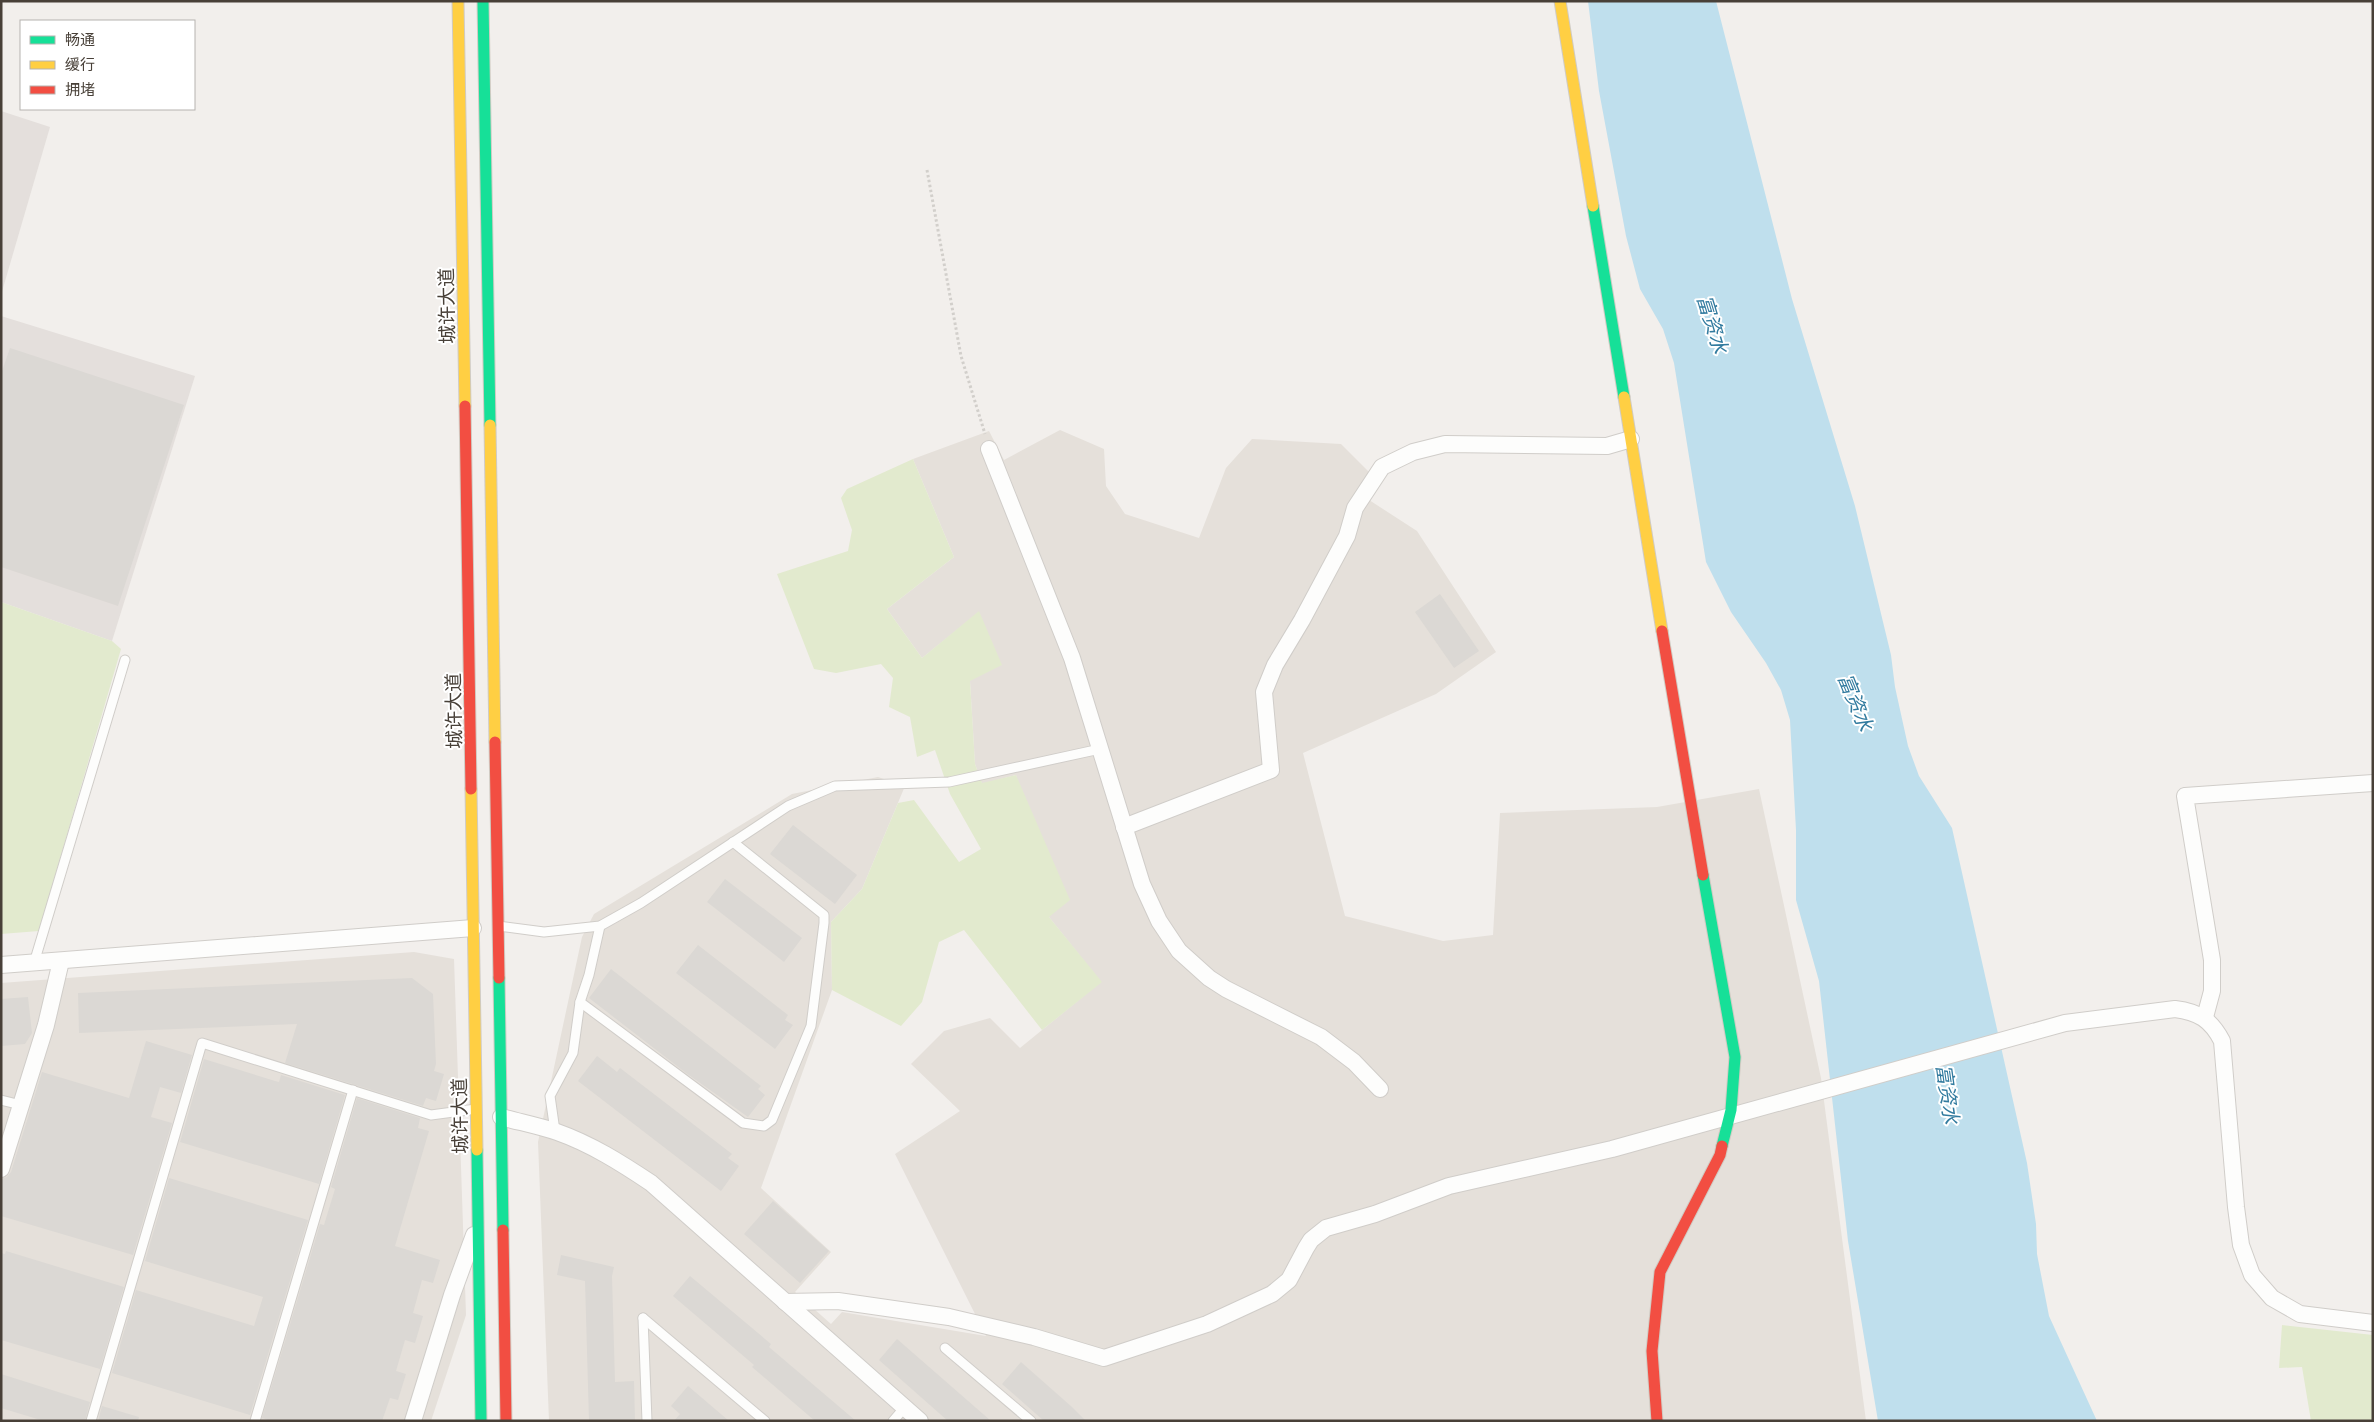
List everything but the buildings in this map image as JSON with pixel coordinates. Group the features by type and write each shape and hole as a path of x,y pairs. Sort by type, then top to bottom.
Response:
{"main road":[{"name":"城许大道","path":"458,1 481,1421"},
{"path":"482,1 506,1421"},
{"path":"1560,1 1631,439 1735,1056 1730,1116 1720,1155 1660,1272 1652,1351 1657,1421"}],"street":[{"path":"1124,827 1271,770 1264,692 1276,664 1347,536 1355,508 1382,467 1413,452 1445,444 1607,446 1631,439"},
{"path":"989,448 1072,658 1149,903 1168,936 1193,966 1226,989 1320,1037 1354,1062 1380,1089"},
{"path":"2205,1017 2212,991 2212,960 2185,796 2373,783"},
{"path":"1,965 474,928"},
{"path":"1,1169 46,1025 61,960"},
{"path":"786,1302 838,1301 949,1317 1034,1336 1104,1358 1207,1324 1272,1294 1290,1280 1311,1240 1326,1228 1375,1214 1449,1186 1612,1149 2065,1023 2175,1008 2205,1017 2215,1028 2224,1048 2236,1207 2241,1245 2252,1275 2272,1298 2300,1314 2373,1323"},
{"path":"501,1118 555,1131 596,1149 651,1183 920,1421"},
{"path":"413,1421 452,1295 478,1223"}],"lane":[{"path":"34,963 125,660"},
{"path":"498,926 544,932 600,926 641,903 788,806 835,786 950,782 1100,749"},
{"path":"580,1002 743,1123 764,1126 772,1120 811,1026 824,914 733,842"},
{"path":"555,1131 550,1096 573,1053 580,1002 589,975 600,926"},
{"path":"91,1421 202,1043 431,1116 476,1109"},
{"path":"255,1421 353,1090"},
{"path":"1,1100 21,1105"},
{"path":"647,1421 643,1318 766,1421"},
{"path":"945,1348 1031,1421"},
{"path":"893,1421 905,1407"}],"path":[{"path":"927,170 961,356 989,448"}],"shaded area":[{"path":"1,111 50,127 1,295"},
{"path":"1,316 195,376 112,641 1,602"},
{"path":"1060,430 1104,449 1106,486 1125,514 1199,538 1226,468 1252,439 1341,444 1377,480 1366,498 1417,531 1496,652 1436,694 1303,753 1345,916 1443,941 1493,935 1500,813 1657,807 1759,789 1821,1078 1866,1421 549,1421 538,1142 582,937 594,914 792,794 878,777 905,786 862,889 831,922 832,990 761,1188 831,1252 795,1292 831,1324 842,1312 986,1336 895,1154 960,1111 911,1064 944,1031 990,1018 1020,1048 1101,982 1049,917 1016,775 982,784 975,764 970,681 979,612 922,658 887,609 954,557 913,459 989,431 1004,460"},
{"path":"414,952 454,959 466,1315 431,1421 1,1421 1,983"}],"green space":[{"path":"913,459 954,557 887,609 922,658 979,611 1002,665 970,681 975,764 982,783 1016,775 1070,900 1049,917 1102,982 1042,1030 964,930 939,942 922,1002 901,1026 832,990 831,922 862,889 898,803 914,800 959,862 981,849 950,794 935,750 917,757 910,717 889,707 893,678 881,664 836,673 814,669 777,574 848,551 852,530 841,498 847,489"},
{"path":"1,602 112,641 121,649 39,931 1,934"},
{"path":"2282,1325 2373,1335 2373,1421 2311,1421 2302,1367 2279,1368"}],"water":[{"name":"富资水","path":"1588,1 1716,1 1792,299 1855,506 1891,655 1895,687 1908,746 1919,776 1952,828 2027,1163 2036,1224 2037,1254 2049,1316 2097,1421 1878,1421 1848,1241 1819,981 1796,900 1796,830 1790,720 1781,690 1766,663 1731,612 1706,562 1674,363 1663,329 1640,289 1626,236 1599,91"}],"traffic: fast":[{"path":"483,1 490,425"},
{"path":"1593,206 1624,397"},
{"path":"1703,875 1735,1057 1731,1110 1722,1146"},
{"path":"499,978 503,1230"},
{"path":"477,1150 481,1421"}],"traffic: slow":[{"path":"458,1 465,406"},
{"path":"1560,1 1593,206"},
{"path":"1624,397 1662,631"},
{"path":"490,425 495,742"},
{"path":"471,789 477,1150"}],"traffic: jam":[{"path":"465,406 471,789"},
{"path":"1662,631 1703,875"},
{"path":"495,742 499,978"},
{"path":"1657,1421 1652,1351 1660,1272 1720,1155 1722,1146"},
{"path":"503,1230 506,1421"}]}
